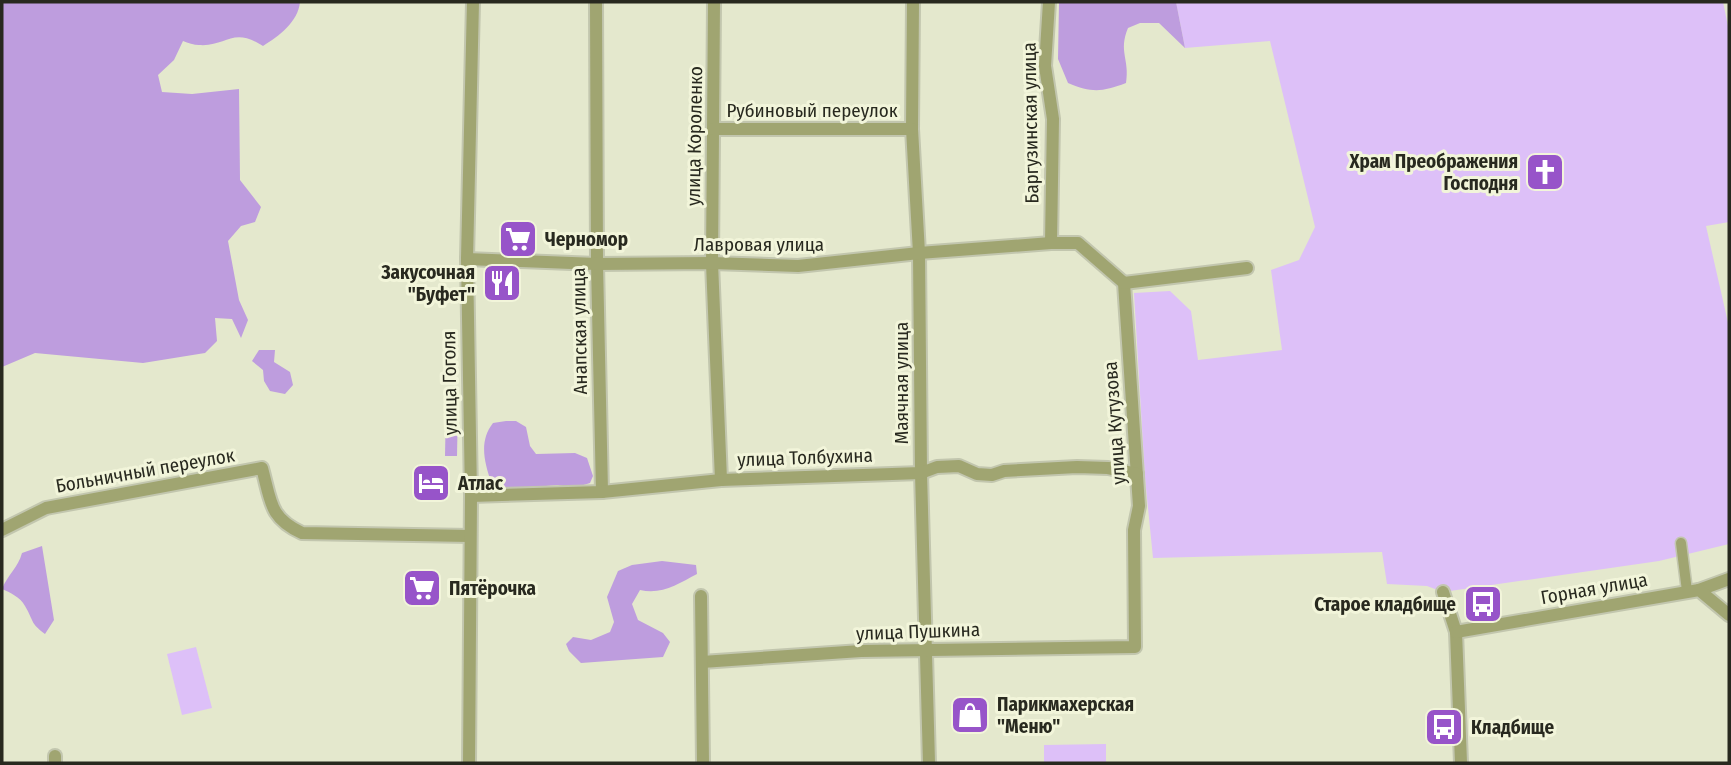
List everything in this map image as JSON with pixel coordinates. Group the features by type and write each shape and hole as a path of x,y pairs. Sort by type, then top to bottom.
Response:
{"street":[{"name":"улица Гоголя","path":"469,763 471,496 467,259 472,2"},
{"name":"Анапская улица","path":"596,2 597,264 602,492"},
{"name":"улица Короленко","path":"714,2 712,263 720,480"},
{"name":"Маячная улица","path":"913,2 912,129 919,253 921,473 929,763"},
{"name":"Баргузинская улица","path":"1049,2 1045,66 1053,119 1051,243"},
{"name":"Рубиновый переулок","path":"713,129 912,129"},
{"name":"Лавровая улица","path":"467,259 597,264 712,263 798,266 1051,243"},
{"path":"1051,243 1077,243 1124,284 1247,268"},
{"name":"улица Кутузова","path":"1124,284 1139,506 1135,530 1135,647"},
{"name":"улица Толбухина","path":"471,496 602,492 720,480 921,473 937,467 959,466 977,474 992,475 1004,471 1077,467 1108,468 1137,474"},
{"name":"Больничный переулок","path":"2,530 46,508 262,468 275,514 287,526 302,533 470,536"},
{"path":"1681,543 1693,591 1729,615"},
{"name":"Горная улица","path":"1456,632 1693,591 1729,579"},
{"path":"1443,592 1456,632 1461,763"},
{"path":"701,596 703,763"},
{"name":"улица Пушкина","path":"702,662 861,651 1135,647"}],"shaded area":[{"path":"2,2 300,2 292,22 263,46 237,37 209,45 195,45 183,41 174,60 158,75 162,92 192,94 239,89 240,180 261,207 255,222 241,226 228,241 239,300 248,320 241,338 232,319 215,318 217,341 205,353 143,363 35,353 2,367"},
{"path":"1059,2 1176,2 1185,48 1159,23 1140,23 1128,28 1125,36 1126,83 1097,90 1076,86 1068,83 1058,59"},
{"path":"1176,2 1723,2 1729,31 1729,222 1706,226 1729,327 1729,544 1659,561 1443,592 1427,586 1387,584 1382,552 1153,558 1145,478 1134,293 1170,291 1191,311 1198,360 1282,350 1271,270 1299,260 1315,227 1270,41 1185,48"},
{"path":"259,350 275,350 274,362 290,372 293,385 285,394 270,391 264,381 263,370 252,361"},
{"path":"446,404 458,404 457,456 445,456"},
{"path":"516,421 526,427 530,446 536,454 575,453 587,458 593,476 590,483 574,488 558,485 510,489 491,482 484,444 493,423"},
{"path":"42,546 54,620 45,634 34,624 21,600 2,589 22,553"},
{"path":"662,561 696,565 697,574 663,590 640,590 632,604 638,620 663,633 670,642 663,657 581,663 566,644 573,637 591,640 610,632 614,622 607,597 618,571 632,565"},
{"path":"196,647 212,708 182,715 167,654"},
{"path":"1106,744 1106,763 1044,763 1044,745"}],"place":[{"name":"Храм Преображения Господня","path":"1545,172"},
{"name":"Черномор","path":"518,239"},
{"name":"Закусочная \"Буфет\"","path":"502,283"},
{"name":"Атлас","path":"431,483"},
{"name":"Пятёрочка","path":"422,588"},
{"name":"Старое кладбище","path":"1483,604"},
{"name":"Парикмахерская \"Меню\"","path":"970,715"},
{"name":"Кладбище","path":"1444,727"}]}
